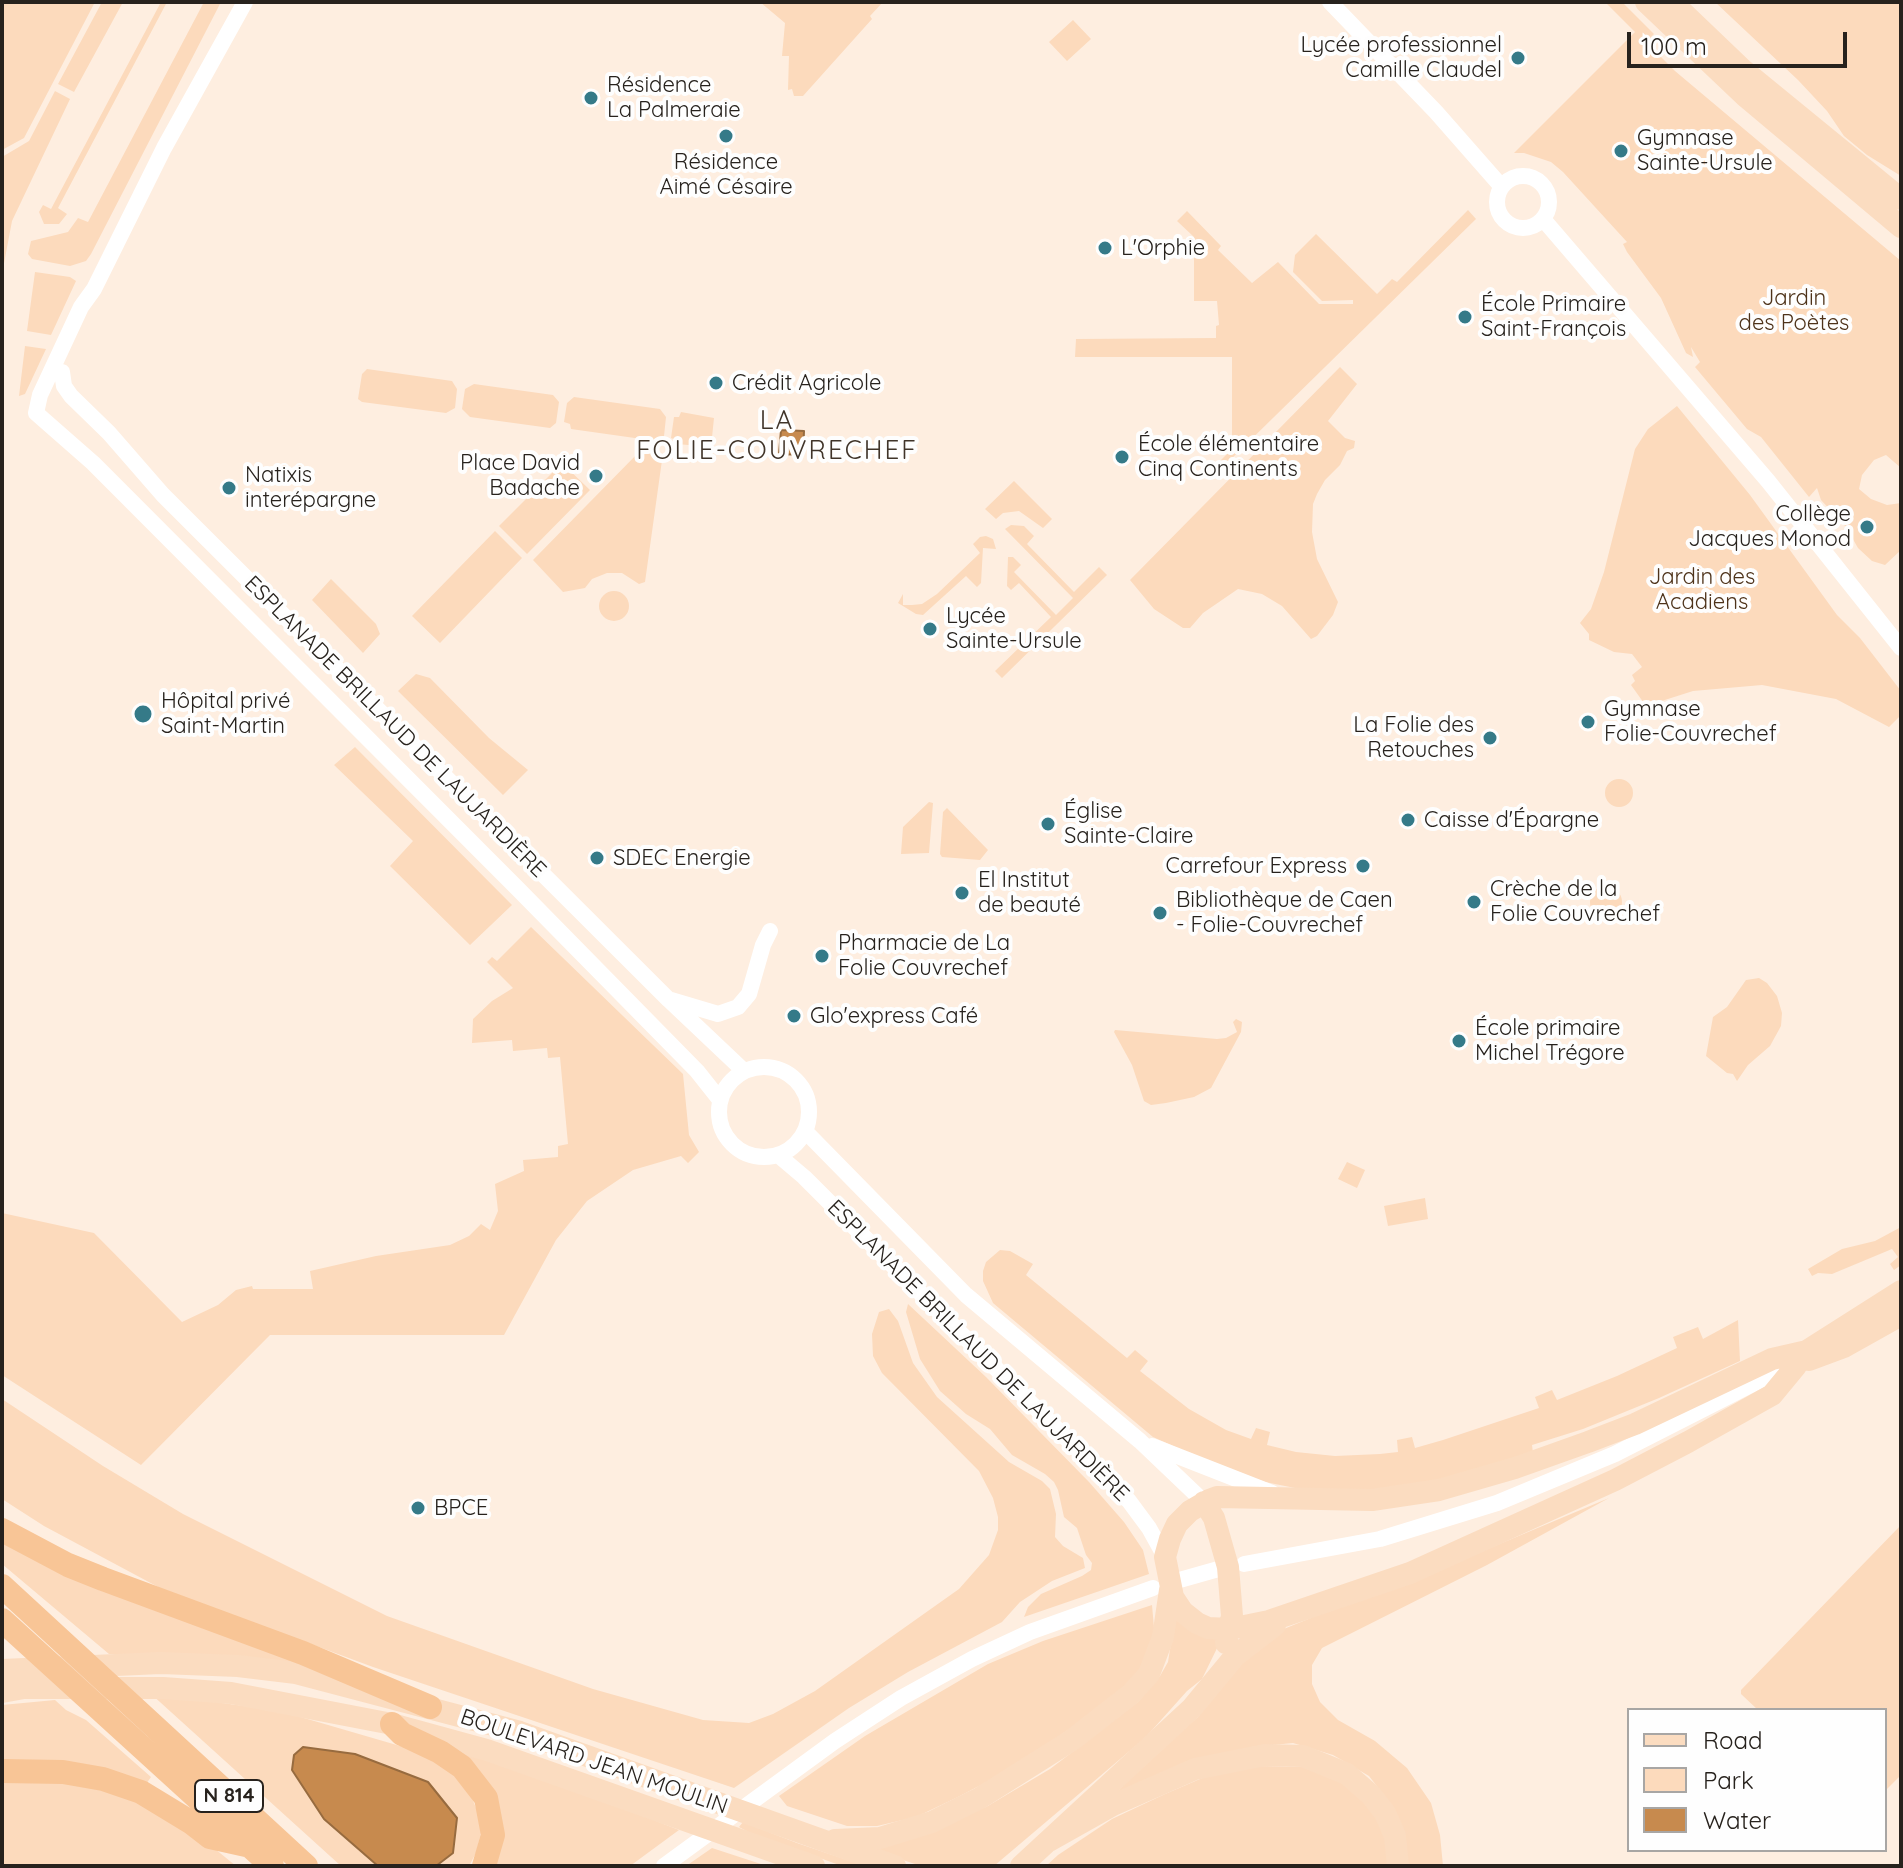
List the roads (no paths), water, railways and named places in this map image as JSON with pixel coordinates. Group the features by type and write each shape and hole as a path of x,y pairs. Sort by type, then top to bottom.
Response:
{"highway":[{"path":"2,1530 68,1565 303,1653 430,1707"},
{"name":"N 814","path":"2,1586 306,1866"},
{"name":"N 814","path":"3,1620 272,1866"},
{"path":"392,1724 402,1734 440,1752 462,1767 477,1784 486,1798 493,1835 484,1866"},
{"path":"2,1771 63,1772 103,1779 141,1792 210,1837 250,1845"}],"main road":[{"path":"1646,2 1745,96 1901,227"},
{"path":"1672,2 1742,69 1901,199"},
{"path":"1168,1591 1183,1612 1197,1623 1208,1628 1230,1629 1260,1624 1410,1573 1615,1480 1772,1395 1795,1362 1901,1291"},
{"path":"825,1841 880,1838 932,1822 980,1798 1072,1740 1131,1694 1149,1674 1163,1637 1168,1591 1164,1552 1177,1524 1204,1502 1217,1497 1334,1501 1392,1498 1439,1490 1635,1424 1772,1359 1795,1362 1844,1347 1901,1315"},
{"path":"1204,1502 1214,1518 1231,1595 1230,1629 1212,1682"},
{"path":"1021,1866 1192,1708 1249,1643 1292,1613"},
{"name":"BOULEVARD JEAN MOULIN","path":"2,1670 161,1663 238,1666 296,1673 520,1732 895,1866"},
{"name":"BOULEVARD JEAN MOULIN","path":"13,1690 190,1690 231,1693 392,1724 487,1750 814,1866"},
{"path":"1049,1841 1113,1805 1195,1769 1265,1755 1303,1756 1347,1774 1371,1795 1385,1813 1395,1836 1398,1866"}],"street":[{"path":"36,413 46,381 81,307 94,289 164,148 245,2"},
{"path":"1330,2 1436,112 1501,186"},
{"path":"1520,175 1540,182 1549,198 1543,219 1527,228 1507,223 1498,210 1501,186 1520,175"},
{"path":"1543,219 1678,374 1901,648"},
{"path":"36,413 50,399 91,309 94,289"},
{"name":"ESPLANADE BRILLAUD DE LAUJARDIÈRE","path":"62,372 64,386 71,396 109,433 163,495 744,1071"},
{"name":"ESPLANADE BRILLAUD DE LAUJARDIÈRE","path":"36,413 93,463 643,1015 697,1071 720,1100"},
{"path":"332,703 352,683"},
{"path":"347,719 368,699"},
{"path":"669,1000 718,1014 738,1007 749,994 770,931"},
{"path":"765,1067 777,1069 797,1081 808,1103 805,1131 795,1144 778,1155 752,1156 731,1143 719,1120 720,1100 725,1088 744,1071 765,1067"},
{"name":"ESPLANADE BRILLAUD DE LAUJARDIÈRE","path":"805,1131 966,1295 1140,1441"},
{"name":"ESPLANADE BRILLAUD DE LAUJARDIÈRE","path":"778,1155 804,1177 1116,1488 1141,1515 1164,1552"},
{"path":"1244,1564 1380,1539 1497,1503 1615,1454 1795,1362"},
{"path":"1140,1441 1264,1490 1305,1498"},
{"path":"1140,1441 1204,1502"},
{"path":"664,1866 835,1741 912,1692 972,1659 1030,1632 1168,1591 1222,1568"}],"water":[{"path":"781,430 804,431 803,455 779,454"},
{"path":"303,1747 355,1754 428,1782 457,1818 453,1853 436,1866 378,1866 324,1819 292,1770 294,1755"}],"place":[{"name":"Lycée professionnel Camille Claudel","path":"1518,58"},
{"name":"Résidence La Palmeraie","path":"591,98"},
{"name":"Résidence Aimé Césaire","path":"726,136"},
{"name":"Gymnase Sainte-Ursule","path":"1621,151"},
{"name":"L'Orphie","path":"1105,248"},
{"name":"École Primaire Saint-François","path":"1465,317"},
{"name":"Crédit Agricole","path":"716,383"},
{"name":"École élémentaire Cinq Continents","path":"1122,457"},
{"name":"Place David Badache","path":"596,476"},
{"name":"Natixis interépargne","path":"229,488"},
{"name":"Collège Jacques Monod","path":"1867,527"},
{"name":"Lycée Sainte-Ursule","path":"930,629"},
{"name":"Hôpital privé Saint-Martin","path":"143,714"},
{"name":"Gymnase Folie-Couvrechef","path":"1588,722"},
{"name":"La Folie des Retouches","path":"1490,738"},
{"name":"Caisse d'Épargne","path":"1408,820"},
{"name":"Église Sainte-Claire","path":"1048,824"},
{"name":"SDEC Energie","path":"597,858"},
{"name":"Carrefour Express","path":"1363,866"},
{"name":"El Institut de beauté","path":"962,893"},
{"name":"Crèche de la Folie Couvrechef","path":"1474,902"},
{"name":"Bibliothèque de Caen - Folie-Couvrechef","path":"1160,913"},
{"name":"Pharmacie de La Folie Couvrechef","path":"822,956"},
{"name":"Glo'express Café","path":"794,1016"},
{"name":"École primaire Michel Trégore","path":"1459,1041"},
{"name":"BPCE","path":"418,1508"}],"district":[{"name":"LA FOLIE-COUVRECHEF","path":"777,436"}],"park label":[{"name":"Jardin des Poètes","path":"1794,310"},
{"name":"Jardin des Acadiens","path":"1702,590"}]}
